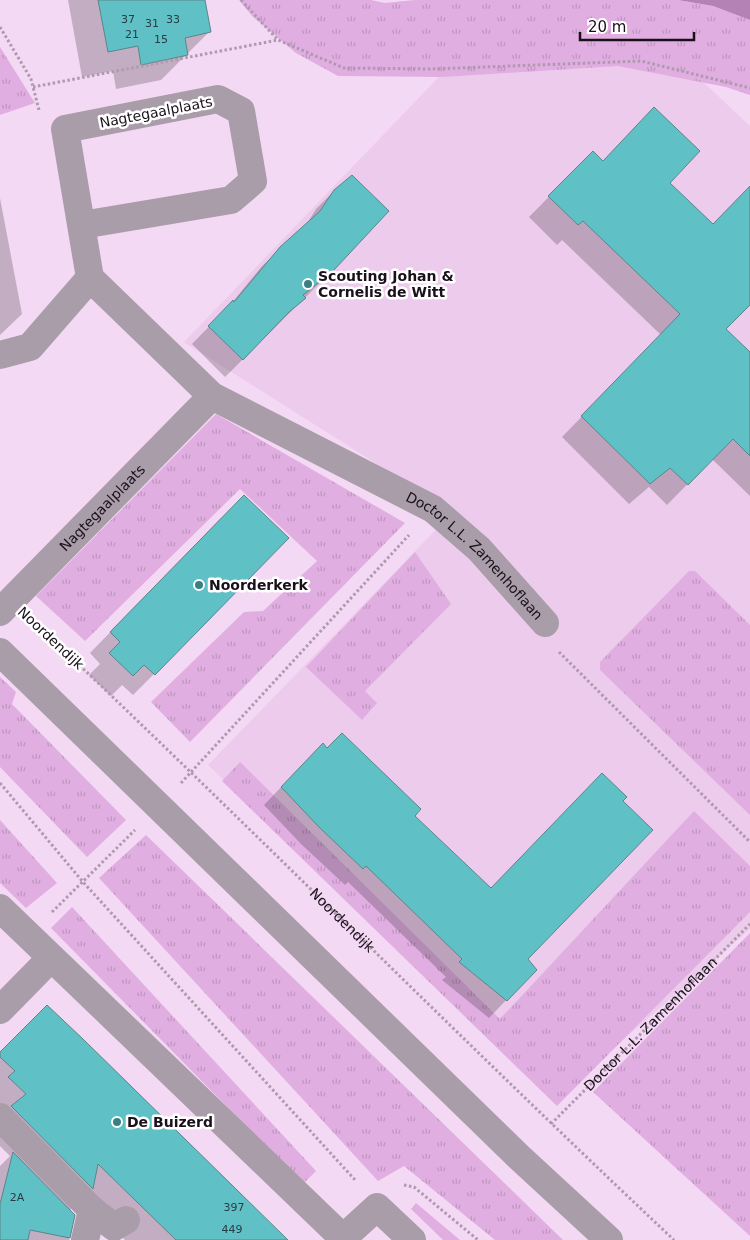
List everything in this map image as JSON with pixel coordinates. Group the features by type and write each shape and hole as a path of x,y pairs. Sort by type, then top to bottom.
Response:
{"street":[{"name":"Nagtegaalplaats","path":"65,129 218,99 241,111 253,181 231,200 82,225"},
{"path":"65,129 90,278 212,396"},
{"path":"0,355 30,348 90,278"},
{"name":"Nagtegaalplaats","path":"5,606 212,396"},
{"name":"Doctor L.L. Zamenhoflaan","path":"212,396 433,509 479,550 545,623"},
{"path":"0,652 518,1157 609,1240"},
{"path":"0,908 342,1239 377,1206 412,1240"},
{"path":"0,1010 51,958"},
{"path":"0,1118 92,1210 114,1227 126,1220"},
{"path":"85,1240 92,1210"}],"path":[{"path":"241,0 278,40 344,68 432,69 641,61 750,88"},
{"path":"0,27 32,79 44,133 65,129"},
{"path":"33,87 278,40"},
{"path":"29,936 158,808 433,509"},
{"name":"Noordendijk","path":"5,606 192,771 551,1124 674,1240"},
{"name":"Doctor L.L. Zamenhoflaan","path":"545,623 556,648 750,842"},
{"path":"0,783 83,882 377,1206"},
{"name":"Doctor L.L. Zamenhoflaan","path":"551,1124 750,924"}],"shaded area":[{"path":"513,0 616,0 750,126 750,929 558,1097 208,765 453,512 184,342"},
{"path":"678,0 750,0 750,20 713,6"}],"green space":[{"path":"239,0 371,0 385,3 415,0 678,0 713,6 750,20 750,95 726,87 618,66 443,77 338,76 296,53 253,17"},
{"path":"0,47 35,103 0,115"},
{"path":"216,414 405,523 190,742 151,702 244,612 263,611 317,561 240,489 85,641 36,596"},
{"path":"415,552 451,604 365,691 377,703 362,720 306,667"},
{"path":"689,571 695,571 750,625 750,815 600,670 600,662"},
{"path":"0,677 16,692 12,704 126,820 87,857 0,767"},
{"path":"240,762 500,1019 694,811 750,866 750,912 557,1106 222,781"},
{"path":"0,820 57,883 26,908 0,883"},
{"path":"146,835 563,1240 495,1240 404,1166 378,1181 99,878"},
{"path":"72,907 316,1171 303,1184 51,928"},
{"path":"750,933 750,1236 593,1092"},
{"path":"416,1203 460,1240 443,1240 411,1209"}],"building":[{"path":"98,0 205,0 211,32 185,38 188,55 141,65 138,46 108,52"},
{"path":"654,107 700,151 670,183 713,224 750,186 750,305 726,329 750,352 750,456 733,439 688,485 670,468 650,484 581,416 680,314 583,221 578,225 548,196 593,151 603,161"},
{"path":"352,175 389,211 334,270 303,295 306,298 289,312 243,360 208,326 233,300 234,302 280,247 320,211 334,190"},
{"name":"Noorderkerk","path":"244,495 289,538 155,675 144,665 133,676 109,653 120,642 110,632"},
{"path":"342,733 421,809 415,816 491,888 602,773 627,797 623,801 653,830 528,959 537,970 507,1001 459,962 462,959 366,866 363,869 281,787 323,743 327,748"},
{"name":"De Buizerd","path":"47,1005 288,1240 176,1240 98,1164 93,1189 11,1106 26,1094 8,1077 15,1071 0,1057 0,1052"},
{"path":"13,1152 75,1215 70,1238 30,1230 28,1240 0,1240 0,1204"}],"place":[{"name":"Scouting Johan & Cornelis de Witt","path":"308,284"},
{"name":"Noorderkerk","path":"199,585"},
{"name":"De Buizerd","path":"117,1122"}]}
